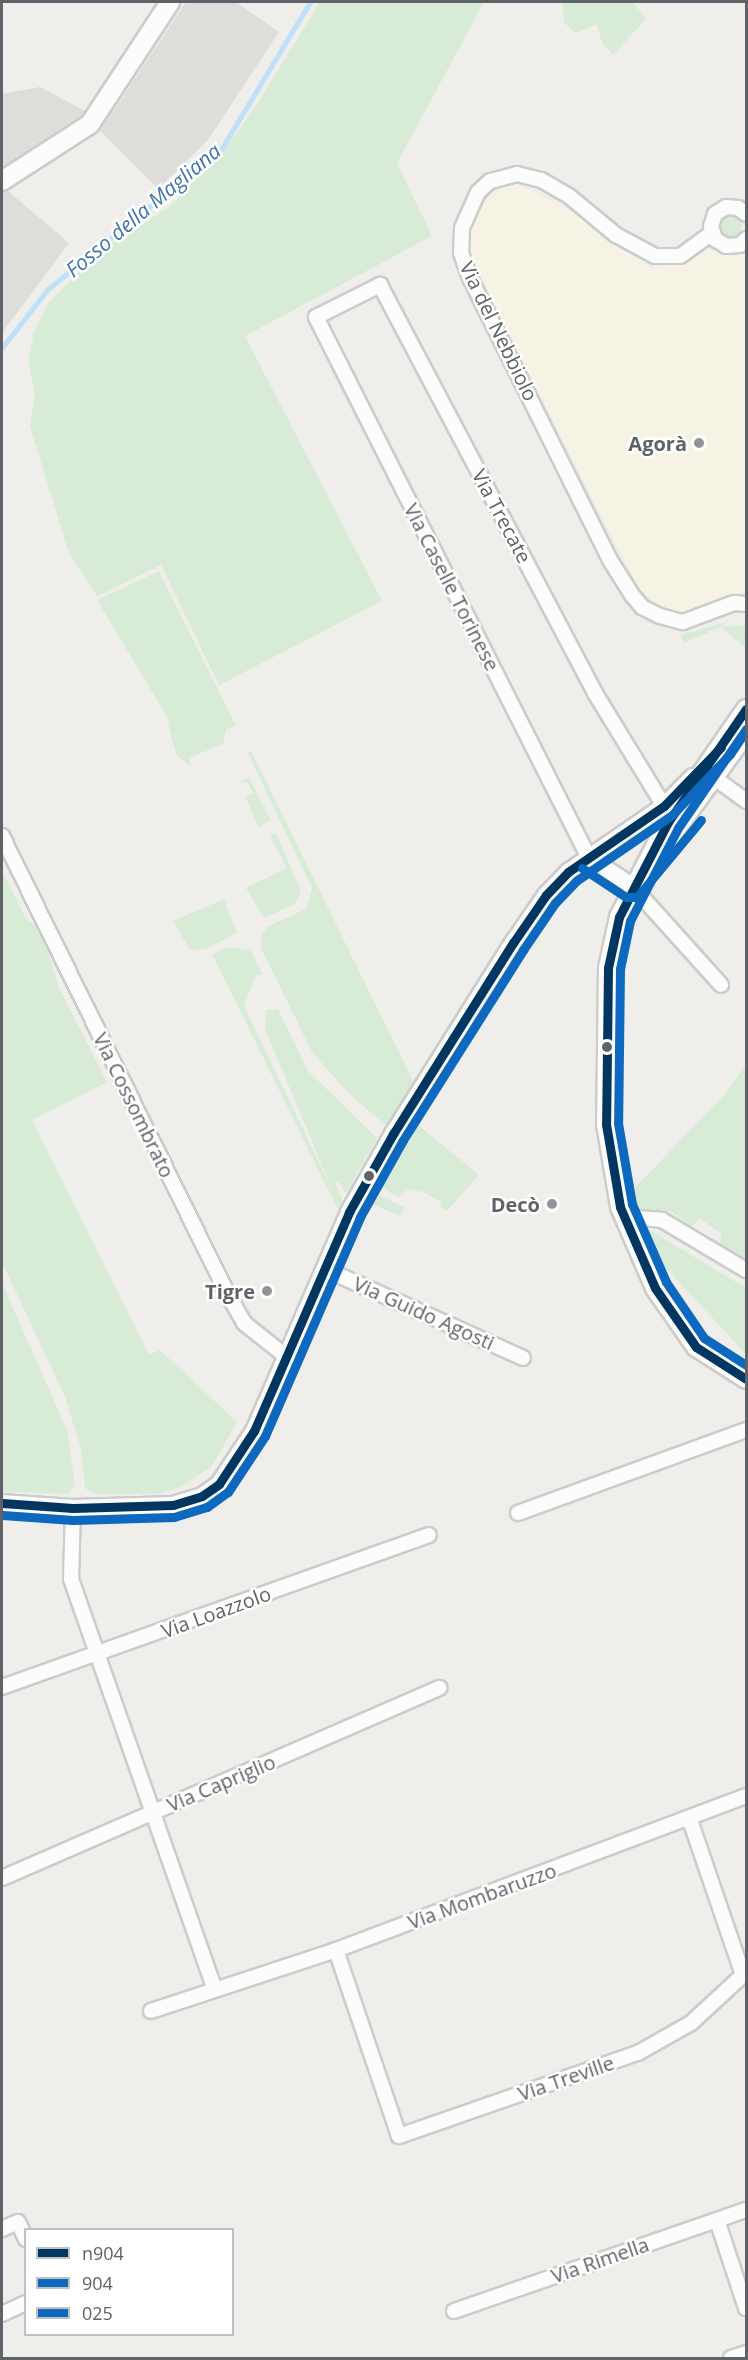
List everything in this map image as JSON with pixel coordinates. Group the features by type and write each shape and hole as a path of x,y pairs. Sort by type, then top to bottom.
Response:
{"main road":[{"path":"2,181 90,124 113,94 170,2"},
{"path":"747,709 668,822 636,880 614,932 606,1010 607,1140 623,1217 651,1279 678,1325 712,1360 747,1379"},
{"path":"636,880 716,779 747,733"}],"street":[{"name":"Via del Nebbiolo","path":"712,233 680,256 655,256 616,235 559,190 541,180 516,174 490,181 478,192 462,228 461,253 471,280 610,560 632,595 642,607 660,616 683,622 734,603 747,604"},
{"path":"747,214 732,206 720,210 712,220 712,233 726,246 740,244 747,239"},
{"name":"Via Trecate","path":"316,317 380,285 595,693 664,806"},
{"name":"Via Caselle Torinese","path":"316,317 589,858"},
{"path":"2,1503 73,1508 173,1505 211,1491 238,1458 288,1358 349,1212 393,1134 513,943 546,895 589,858 664,806 721,747"},
{"path":"716,779 747,801"},
{"name":"Via Cossombrato","path":"2,836 227,1293 244,1323 288,1358"},
{"path":"589,858 636,880 721,985"},
{"path":"623,1217 662,1220 747,1270"},
{"name":"Via Guido Agosti","path":"325,1269 524,1358"},
{"path":"518,1513 747,1430"},
{"path":"73,1508 71,1579 214,1988"},
{"name":"Via Loazzolo","path":"2,1687 98,1655 429,1535"},
{"name":"Via Capriglio","path":"2,1878 440,1688"},
{"name":"Via Mombaruzzo","path":"152,2011 214,1988 336,1950 690,1820 747,1796"},
{"name":"Via Treville","path":"336,1950 399,2136 638,2053 691,2023 743,1975 690,1820"},
{"name":"Via Rimella","path":"454,2311 747,2210"},
{"path":"717,2220 747,2308"},
{"path":"2,2229 18,2222 24,2235"},
{"path":"2,2313 24,2304"},
{"path":"731,2358 747,2353"}],"shaded area":[{"path":"186,2 236,2 279,32 208,140 158,189 100,131"},
{"path":"40,87 87,112 68,132 2,173 2,94"},
{"path":"512,182 574,213 653,270 706,249 727,252 746,247 746,601 721,599 699,611 680,613 658,608 640,590 472,261 469,238 475,215 486,200"},
{"path":"2,186 69,243 2,333"}],"green space":[{"path":"320,2 484,2 397,163 432,236 245,336 382,601 219,685 161,565 97,596 69,553 30,426 35,394 28,361 34,332 49,302 104,247 168,208 220,155 256,106"},
{"path":"562,2 633,2 646,19 613,55 602,43 597,24 576,33 564,23"},
{"path":"730,214 739,217 742,226 739,235 730,238 721,235 718,226 721,217"},
{"path":"159,571 236,726 226,730 223,744 189,758 191,767 176,754 166,715 97,600"},
{"path":"727,622 722,627 746,625 746,648 720,627 684,643 680,635"},
{"path":"251,751 416,1087 387,1126 350,1095 312,1052 261,948 261,936 267,927 306,909 312,888 248,753"},
{"path":"249,777 271,821 258,827 246,797 253,793 248,783 239,782"},
{"path":"276,833 301,891 295,904 264,918 246,888 287,868 270,836"},
{"path":"2,870 26,919 35,925 47,947 59,988 107,1082 32,1120 149,1355 160,1350 237,1422 212,1466 183,1486 159,1494 94,1494 85,1488 81,1449 65,1397 2,1262"},
{"path":"224,899 237,933 205,949 190,950 173,921"},
{"path":"228,947 251,951 260,970 262,975 256,975 244,1006 334,1194 265,1029 266,1010 278,1009 308,1071 377,1138 346,1193 338,1181 335,1182 342,1199 339,1211 212,954"},
{"path":"746,1066 746,1262 719,1245 722,1234 699,1218 692,1226 670,1211 651,1210 636,1215 627,1196 724,1095"},
{"path":"413,1121 479,1175 447,1211 440,1206 441,1202 423,1192 408,1189 398,1197 374,1182"},
{"path":"369,1191 405,1207 400,1216 365,1201"},
{"path":"641,1225 746,1288 746,1354 651,1252"},
{"path":"2,1283 67,1430 75,1484 69,1494 2,1492"}],"waterway":[{"name":"Fosso della Magliana","path":"2,348 48,289 222,148 310,2"}],"transit line":[{"name":"n904","path":"746,709 668,822 619,917 608,968 606,1124 620,1207 655,1288 696,1347 746,1379"},
{"name":"025","path":"746,729 678,828 630,921 620,969 618,1123 632,1204 666,1282 704,1338 746,1365"},
{"name":"904","path":"2,1515 73,1520 174,1517 207,1507 228,1492 265,1436 360,1217 403,1140 523,950 555,903 576,881 672,815 730,754 746,730"},
{"name":"n904","path":"2,1503 73,1508 173,1505 202,1496 219,1484 254,1431 349,1212 393,1134 513,943 546,895 568,872 664,806 721,747"},
{"name":"904","path":"582,868 626,897 637,897 701,820"}],"place":[{"name":"Agorà","path":"699,443"},
{"name":"Decò","path":"552,1204"},
{"name":"Tigre","path":"267,1291"}]}
